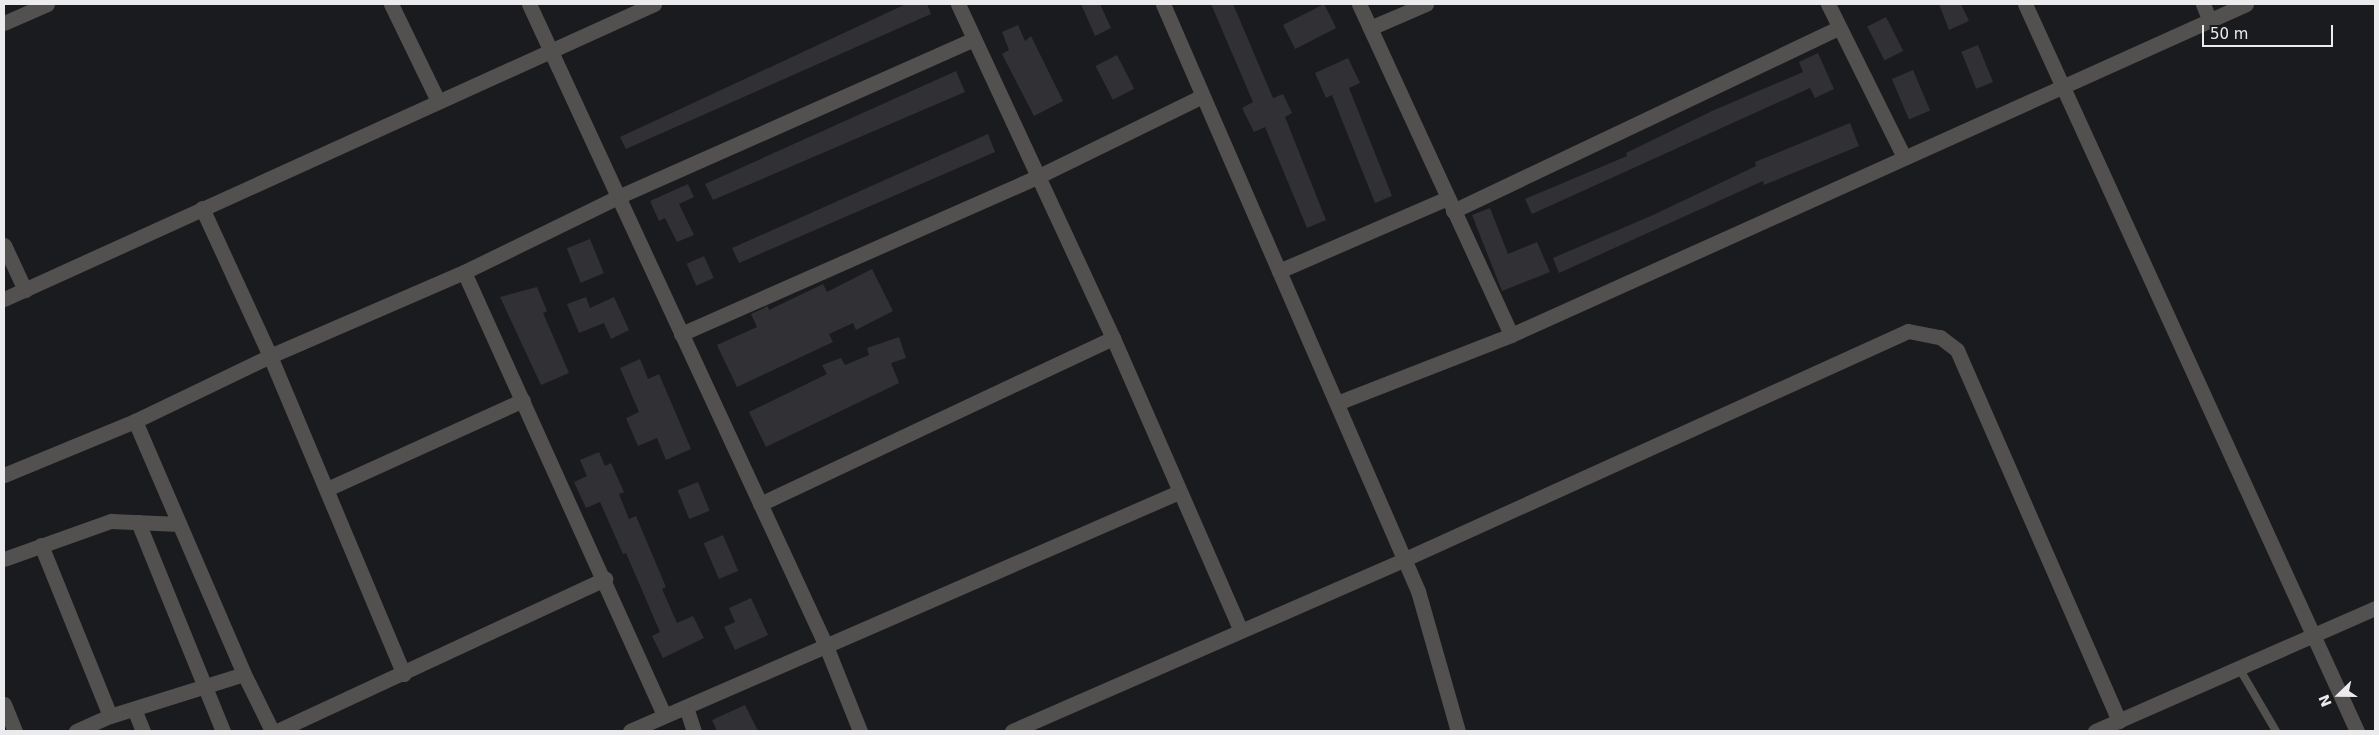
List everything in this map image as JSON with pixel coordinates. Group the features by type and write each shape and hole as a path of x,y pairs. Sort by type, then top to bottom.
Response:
{"street":[{"path":"4,23 47,4"},
{"path":"391,4 438,101"},
{"path":"529,4 620,196 681,334 826,646 861,730"},
{"path":"4,299 654,4"},
{"path":"958,4 1040,176 1240,629"},
{"path":"1163,4 1405,560 1432,634 1458,731"},
{"path":"1359,4 1510,335"},
{"path":"1370,28 1426,4"},
{"path":"1828,4 1904,157"},
{"path":"2025,4 2357,731"},
{"path":"2203,4 2209,19"},
{"path":"1337,403 1510,335 2246,4"},
{"path":"1279,271 1451,205 1839,28"},
{"path":"4,475 135,421 270,356 464,272 620,196 974,39"},
{"path":"681,334 1040,176 1202,96"},
{"path":"202,208 270,356 404,674"},
{"path":"4,245 24,290"},
{"path":"464,272 605,579 664,715"},
{"path":"1012,731 1240,629 1405,560 1893,336 1908,331 1922,332 1940,337 1957,350 2122,726"},
{"path":"760,504 1113,338"},
{"path":"326,489 523,400"},
{"path":"135,421 244,674 272,731"},
{"path":"630,731 1179,492"},
{"path":"4,559 111,522 179,524"},
{"path":"138,522 223,731"},
{"path":"41,545 110,716"},
{"path":"277,731 404,674 605,579"},
{"path":"2095,731 2122,726 2240,668 2375,608"},
{"path":"76,731 110,716 244,674"},
{"path":"4,704 15,731"},
{"path":"686,706 694,731"},
{"path":"134,709 143,731"}],"lane":[{"path":"2240,668 2276,731"}],"building":[{"path":"906,4 927,4 931,14 626,149 620,137"},
{"path":"1081,4 1100,4 1111,28 1095,36"},
{"path":"1211,4 1233,4 1273,98 1283,94 1292,113 1285,117 1326,220 1307,228 1265,127 1254,132 1242,108 1253,102"},
{"path":"1324,4 1336,28 1295,49 1283,25"},
{"path":"1939,4 1961,4 1969,21 1949,30"},
{"path":"1886,17 1903,51 1885,60 1867,27"},
{"path":"1018,25 1025,41 1031,36 1063,101 1034,116 1002,54 1009,50 1002,32"},
{"path":"1978,45 1993,82 1976,89 1961,52"},
{"path":"1818,53 1834,89 1815,98 1810,88 1532,214 1525,199 1627,156 1626,153 1712,111 1803,72 1799,62"},
{"path":"1117,55 1134,89 1113,100 1096,66"},
{"path":"1348,58 1360,83 1349,88 1392,196 1375,203 1332,95 1326,98 1315,73"},
{"path":"1913,70 1930,111 1909,119 1892,79"},
{"path":"956,71 965,92 713,200 705,184"},
{"path":"1850,123 1859,146 1764,185 1763,181 1559,273 1553,258 1653,215 1756,166 1755,162"},
{"path":"988,134 995,152 739,263 732,248"},
{"path":"688,184 694,197 679,204 694,235 677,242 665,218 659,221 650,201"},
{"path":"1490,208 1508,254 1537,242 1550,272 1502,291 1472,215"},
{"path":"590,239 604,273 581,283 567,248"},
{"path":"704,256 714,278 696,286 687,264"},
{"path":"872,269 893,311 856,330 853,323 829,334 833,342 737,387 717,345 757,327 751,314 768,306 769,310 823,284 827,292"},
{"path":"537,287 547,311 543,313 569,373 541,385 500,297"},
{"path":"586,297 590,308 614,297 629,330 611,339 604,323 579,333 567,304"},
{"path":"899,337 906,358 891,363 899,383 766,447 749,412 827,374 822,365 841,358 845,365 869,355 867,348"},
{"path":"640,359 648,379 659,374 691,449 666,460 657,438 638,446 626,418 639,412 620,368"},
{"path":"599,452 605,466 611,463 624,492 619,494 629,519 636,516 666,587 662,589 677,623 693,616 704,638 663,658 652,636 660,632 626,553 623,554 600,502 586,508 574,482 587,476 580,460"},
{"path":"698,482 710,511 689,519 678,490"},
{"path":"723,535 738,571 719,579 704,543"},
{"path":"751,598 768,635 735,650 724,627 735,622 729,608"},
{"path":"745,705 758,731 717,731 712,720"}]}
